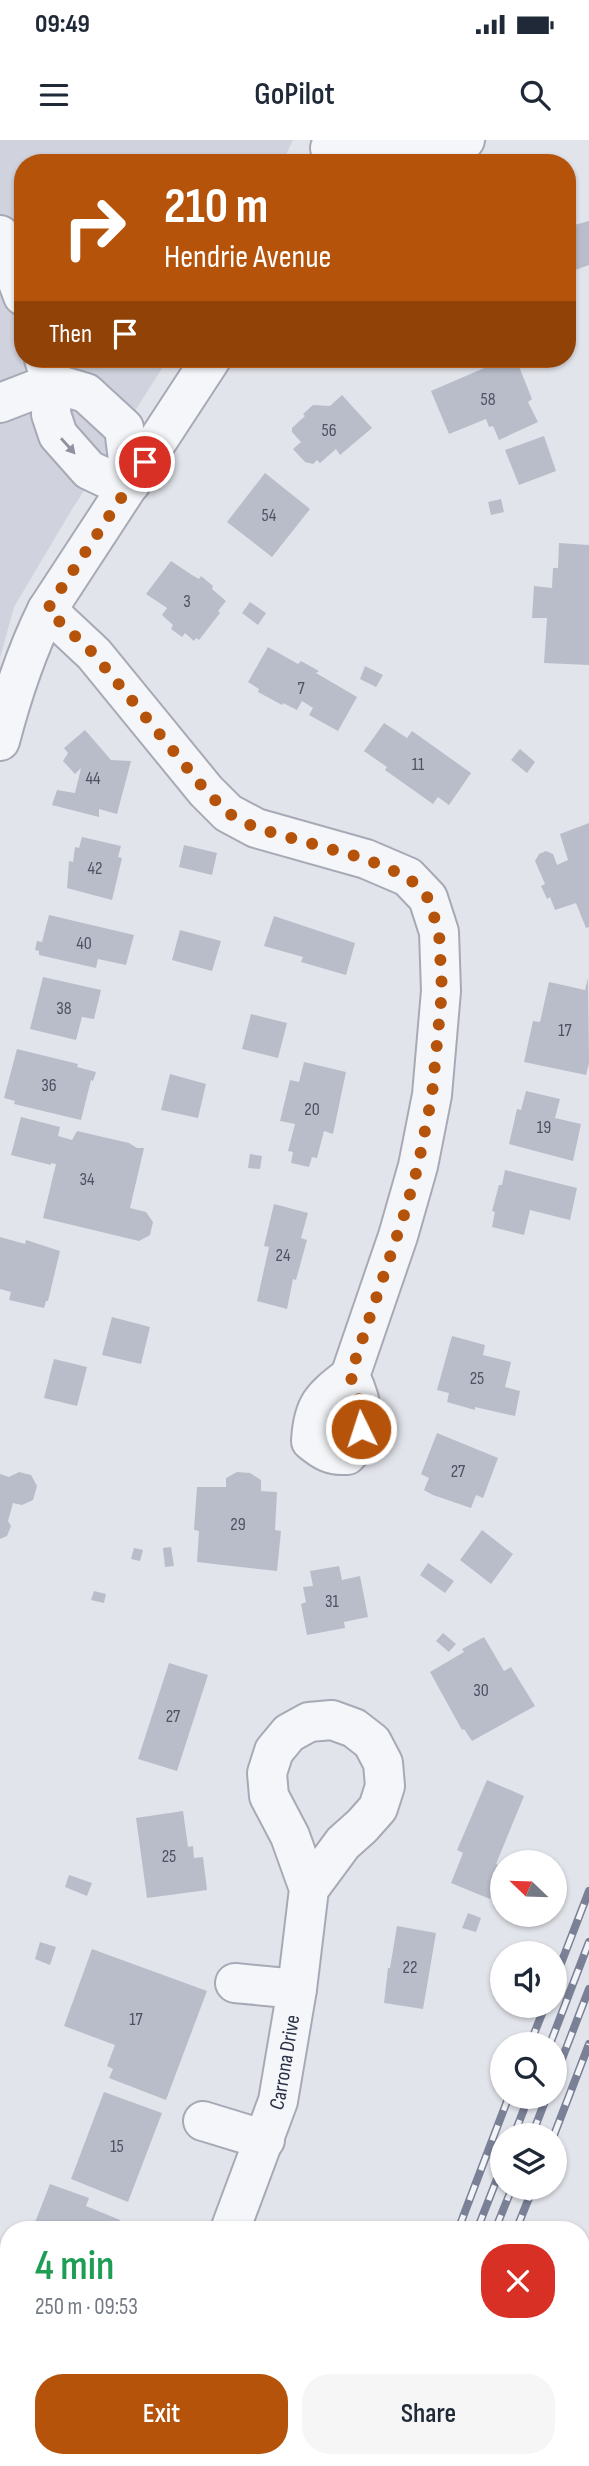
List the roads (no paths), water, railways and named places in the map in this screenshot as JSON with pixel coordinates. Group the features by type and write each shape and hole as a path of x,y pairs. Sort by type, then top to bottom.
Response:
{"street":[{"path":"409,154 465,140"},
{"path":"0,235 14,272"},
{"path":"0,741 27,652 47,610 205,368"},
{"path":"48,371 51,414 58,435 89,470 106,478 131,483"},
{"path":"48,371 86,393 124,428 131,483"},
{"path":"0,404 48,371"},
{"path":"47,610 94,654 206,791 228,813 256,828 366,859 408,877 428,898 439,932 442,991 432,1095 418,1166 405,1212 350,1376"},
{"name":"Carrona Drive","path":"234,2221 278,2101 297,1989 309,1889"},
{"path":"235,1983 297,1989"},
{"path":"203,2121 265,2140"}],"railway":[{"path":"567,1948 589,1891"},
{"path":"555,2032 589,1942"},
{"path":"567,2046 589,1989"},
{"path":"535,2032 540,2018"},
{"path":"559,2123 589,2044"},
{"path":"461,2221 504,2109"},
{"path":"519,2123 524,2109"},
{"path":"537,2123 542,2109"},
{"path":"481,2221 490,2197"},
{"path":"499,2221 507,2200"},
{"path":"520,2221 528,2200"}]}
